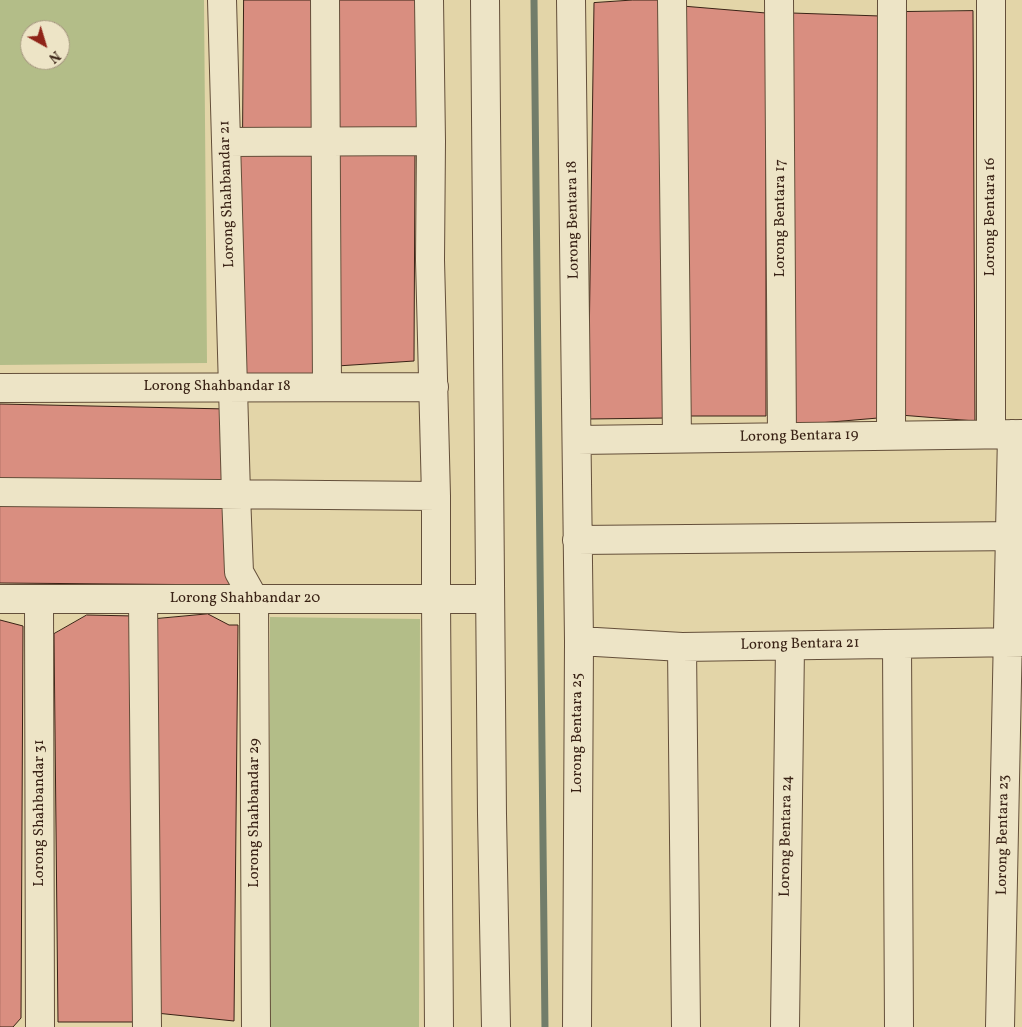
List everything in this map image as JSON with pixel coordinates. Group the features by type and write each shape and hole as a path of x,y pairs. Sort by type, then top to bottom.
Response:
{"street":[{"name":"Lorong Shahbandar 21","path":"222,0 239,572 254,599"},
{"path":"325,0 327,387"},
{"path":"429,0 430,260 436,496 439,1027"},
{"path":"485,0 492,814 496,1027"},
{"name":"Lorong Bentara 18","path":"571,0 577,440"},
{"path":"672,0 677,438"},
{"name":"Lorong Bentara 17","path":"779,0 782,437"},
{"path":"891,436 892,0"},
{"name":"Lorong Bentara 16","path":"991,0 1008,434 1016,536"},
{"path":"226,142 431,141"},
{"name":"Lorong Shahbandar 18","path":"0,388 434,387"},
{"name":"Lorong Bentara 19","path":"577,440 1008,434"},
{"name":"Lorong Bentara 25","path":"577,440 579,641 577,1027"},
{"path":"0,492 436,496"},
{"path":"578,540 1016,536"},
{"name":"Lorong Bentara 23","path":"1000,1027 1015,643 1016,536"},
{"name":"Lorong Shahbandar 20","path":"0,599 490,599"},
{"name":"Lorong Shahbandar 31","path":"39,599 40,1027"},
{"path":"143,599 147,1027"},
{"name":"Lorong Shahbandar 29","path":"254,599 256,1027"},
{"name":"Lorong Bentara 21","path":"579,641 682,647 1015,643"},
{"path":"897,644 899,1027"},
{"name":"Lorong Bentara 24","path":"785,1027 790,646"},
{"path":"682,647 686,1027"}],"green space":[{"path":"0,0 204,0 207,363 0,365"},
{"path":"270,617 420,619 419,1027 270,1027"}],"building":[{"path":"244,0 319,0 318,131 243,129"},
{"path":"335,0 418,0 418,129 335,130"},
{"path":"664,0 666,418 588,419 594,3"},
{"path":"682,6 766,13 766,416 686,416"},
{"path":"973,11 975,421 900,415 900,12"},
{"path":"792,13 880,16 878,418 796,425"},
{"path":"239,147 321,150 322,374 244,375"},
{"path":"336,151 415,155 414,361 337,366"},
{"path":"0,404 227,409 227,486 0,485"},
{"path":"0,500 229,505 233,585 0,583"},
{"path":"208,614 229,625 238,625 234,1021 156,1013 156,619"},
{"path":"87,615 134,616 137,1022 58,1022 54,634"},
{"path":"0,620 23,626 21,1018 13,1027 0,1027"}],"waterway":[{"path":"534,0 545,1027"}]}
